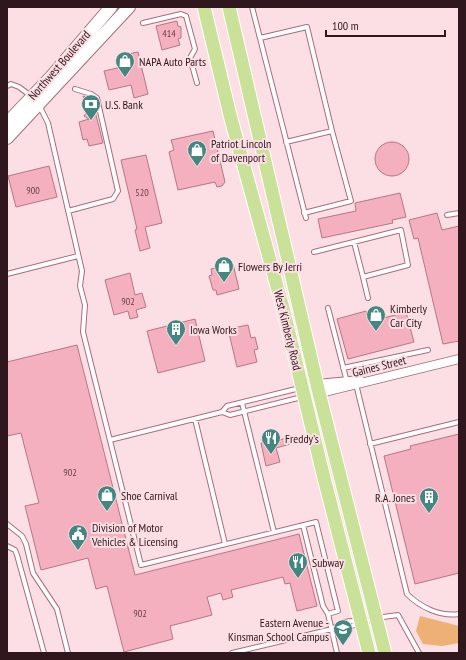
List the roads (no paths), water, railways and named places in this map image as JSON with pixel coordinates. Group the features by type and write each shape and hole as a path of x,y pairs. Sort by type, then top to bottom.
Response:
{"main road":[{"name":"Northwest Boulevard","path":"35,100 111,7"},
{"name":"Northwest Boulevard","path":"7,123 35,100 129,7"},
{"name":"West Kimberly Road","path":"204,7 231,119 283,308 369,653"},
{"name":"West Kimberly Road","path":"229,7 318,388 385,653"},
{"path":"7,138 35,100"}],"street":[{"name":"Gaines Street","path":"303,392 318,388 377,379 459,359"}],"lane":[{"path":"252,7 305,215 350,201 307,27 260,38"},
{"path":"143,23 181,14 186,16 195,49 190,58 197,83"},
{"path":"7,86 11,84 19,87 35,100 45,114 48,123 82,271 80,286 85,305 83,332 141,565 316,522 338,611 328,614"},
{"path":"68,211 113,199 118,191 97,98 91,94 75,89"},
{"path":"286,142 332,131"},
{"path":"447,215 459,213"},
{"path":"314,252 401,230 408,265 363,277"},
{"path":"354,242 368,298"},
{"path":"7,274 78,256"},
{"path":"328,308 343,368 351,383 370,444 407,594 414,601 427,608 439,612 459,614"},
{"path":"343,368 428,350"},
{"path":"222,412 227,406 303,392"},
{"path":"110,440 222,412 230,415 244,412 303,392"},
{"path":"242,403 274,532"},
{"path":"195,419 225,544"},
{"path":"370,444 459,422"},
{"path":"7,524 22,536 26,544 33,573 57,609 68,653"},
{"path":"303,525 323,606 328,614 332,629 336,653"},
{"path":"7,546 15,550 17,555 44,653"},
{"path":"232,653 332,629 340,623 353,620 361,622 376,618 398,616 419,653"}],"place":[{"name":"NAPA Auto Parts","path":"125,78"},
{"name":"U.S. Bank","path":"91,121"},
{"name":"Patriot Lincoln of Davenport","path":"197,167"},
{"name":"Flowers By Jerri","path":"224,283"},
{"name":"Kimberly Car City","path":"376,332"},
{"name":"Iowa Works","path":"176,346"},
{"name":"Freddy's","path":"271,455"},
{"name":"Shoe Carnival","path":"107,512"},
{"name":"R.A. Jones","path":"429,514"},
{"name":"Division of Motor Vehicles & Licensing","path":"78,551"},
{"name":"Subway","path":"298,579"},
{"name":"Eastern Avenue - Kinsman School Campus","path":"343,646"}]}
